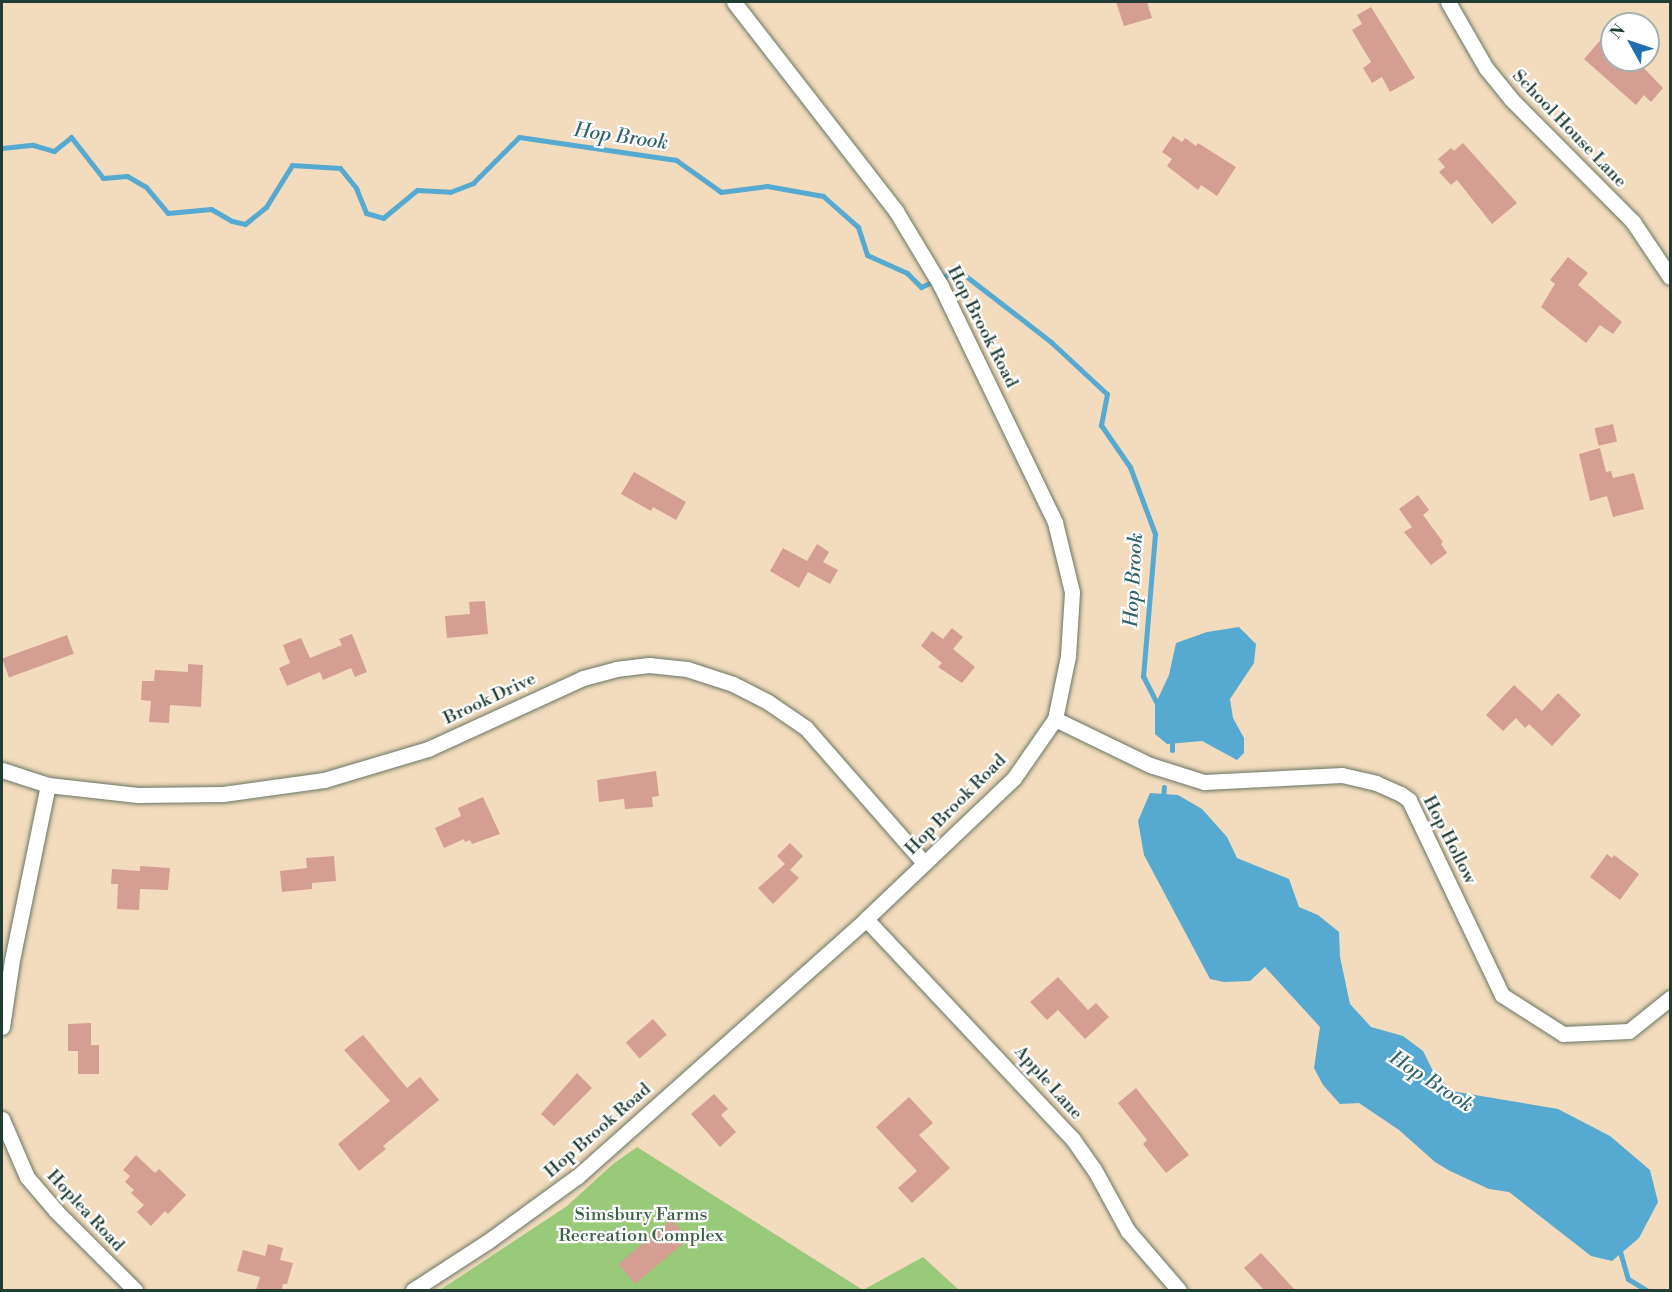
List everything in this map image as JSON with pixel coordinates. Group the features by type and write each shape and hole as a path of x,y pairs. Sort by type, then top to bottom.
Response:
{"street":[{"name":"Hop Brook Road","path":"413,1290 487,1242 578,1176 866,919 1014,778 1055,719 1068,656 1072,592 1055,522 941,286 896,212 734,2"},
{"name":"School House Lane","path":"1448,2 1486,68 1511,99 1634,222 1671,277"},
{"name":"Brook Drive","path":"2,770 48,785 137,795 224,794 324,780 428,748 583,678 616,669 649,665 687,669 733,684 768,702 806,728 924,863"},
{"name":"Hop Hollow","path":"1055,719 1150,765 1204,782 1331,774 1363,779 1401,794 1410,800 1502,995 1563,1034 1629,1031 1671,998"},
{"path":"2,1027 12,960 48,785"},
{"name":"Apple Lane","path":"866,919 1072,1138 1094,1169 1128,1231 1179,1290"},
{"name":"Hoplea Road","path":"2,1119 27,1177 64,1219 135,1290"}],"green space":[{"name":"Simsbury Farms Recreation Complex","path":"637,1147 863,1290 440,1290 567,1206 613,1164"},
{"path":"923,1257 959,1290 863,1290"}],"water":[{"path":"1239,627 1256,644 1254,663 1230,699 1233,718 1244,738 1244,753 1237,760 1202,741 1167,744 1155,734 1155,705 1169,675 1176,643 1207,632"},
{"path":"1150,793 1178,795 1202,809 1227,837 1237,858 1289,879 1299,907 1318,915 1339,932 1340,957 1350,1004 1371,1027 1403,1036 1423,1051 1432,1069 1451,1091 1558,1109 1610,1136 1650,1170 1658,1202 1639,1238 1612,1261 1591,1256 1509,1192 1489,1189 1450,1171 1435,1162 1399,1130 1359,1103 1340,1104 1323,1085 1314,1068 1320,1027 1265,967 1250,981 1224,982 1210,979 1144,855 1138,821"}],"building":[{"path":"1116,2 1147,2 1152,18 1124,26"},
{"path":"1371,7 1415,78 1390,92 1382,77 1372,83 1363,68 1371,62 1352,30 1362,24 1357,15"},
{"path":"1600,41 1600,72 1648,72 1663,88 1651,102 1644,95 1636,105 1584,59"},
{"path":"1173,136 1182,142 1185,138 1196,146 1198,143 1236,167 1217,196 1201,185 1198,190 1167,166 1172,159 1162,152"},
{"path":"1463,143 1517,203 1492,224 1457,180 1451,185 1439,172 1445,167 1438,159 1451,148 1454,151"},
{"path":"1568,257 1588,273 1578,285 1622,322 1613,334 1600,325 1586,343 1541,307 1555,284 1550,280"},
{"path":"1613,424 1617,442 1599,446 1594,428"},
{"path":"1600,448 1606,472 1611,471 1613,478 1634,473 1644,509 1613,517 1607,496 1590,501 1579,454"},
{"path":"634,472 686,502 676,520 653,507 651,511 621,494"},
{"path":"1418,495 1429,510 1423,515 1443,542 1441,544 1447,553 1431,565 1404,532 1412,527 1399,509"},
{"path":"817,544 829,552 823,562 838,570 830,584 808,572 799,588 770,571 783,548 807,561"},
{"path":"485,601 488,634 447,638 445,616 470,614 469,602"},
{"path":"952,628 963,637 953,649 975,667 962,683 938,667 942,663 921,646 932,631 943,639"},
{"path":"352,634 367,672 355,677 351,668 323,680 320,672 287,686 279,668 290,663 283,645 301,638 310,658 342,645 339,639"},
{"path":"67,635 74,654 9,677 2,659"},
{"path":"188,664 203,665 201,707 170,705 169,723 149,722 151,701 141,700 142,681 154,681 155,670 188,672"},
{"path":"1514,685 1542,711 1558,693 1581,715 1552,746 1529,724 1525,728 1516,718 1503,731 1486,715"},
{"path":"656,771 659,796 652,797 653,807 625,809 624,799 599,802 597,780"},
{"path":"483,797 500,834 472,844 470,840 465,842 464,839 444,848 435,828 461,816 458,808"},
{"path":"790,843 803,856 790,870 799,878 773,904 758,888 785,864 777,856"},
{"path":"1607,854 1612,858 1614,855 1639,874 1620,900 1590,877"},
{"path":"334,856 336,881 312,883 312,889 282,892 280,871 307,868 306,858"},
{"path":"140,866 170,868 168,890 140,889 139,910 117,909 118,884 111,884 112,869 140,871"},
{"path":"1058,977 1088,1010 1096,1003 1109,1017 1085,1039 1058,1010 1047,1020 1030,1002"},
{"path":"653,1019 667,1035 640,1058 626,1043"},
{"path":"91,1023 91,1045 99,1045 99,1074 78,1074 78,1051 68,1051 68,1024"},
{"path":"363,1035 407,1088 420,1077 439,1100 383,1146 386,1149 359,1171 338,1144 390,1101 344,1050"},
{"path":"577,1073 592,1088 554,1126 541,1114"},
{"path":"1136,1088 1189,1155 1166,1173 1143,1144 1147,1140 1118,1103"},
{"path":"714,1094 728,1109 721,1115 736,1132 720,1147 691,1114"},
{"path":"909,1097 933,1123 919,1135 950,1168 912,1203 898,1188 917,1171 876,1127"},
{"path":"136,1155 155,1173 159,1169 186,1195 168,1214 165,1211 151,1226 137,1212 144,1205 131,1193 134,1190 125,1182 130,1176 123,1170"},
{"path":"672,1219 689,1239 635,1284 618,1264"},
{"path":"268,1244 283,1248 280,1260 293,1263 287,1284 283,1284 282,1290 256,1290 260,1277 237,1271 243,1250 265,1256"},
{"path":"1261,1253 1295,1290 1264,1290 1244,1268"}],"waterway":[{"name":"Hop Brook","path":"2,148 33,145 54,151 71,137 103,178 127,176 146,187 168,213 211,209 232,221 245,224 266,207 292,165 340,168 356,188 366,213 383,218 417,190 450,192 473,183 519,137 676,160 721,192 767,186 823,196 858,227 867,255 907,273 921,287 958,270 1051,342 1107,394 1101,425 1130,467 1155,534 1143,676 1159,707"},
{"name":"Hop Brook","path":"1172,737 1172,750"},
{"name":"Hop Brook","path":"1163,800 1164,787"},
{"name":"Hop Brook","path":"1619,1248 1628,1279 1646,1290"}]}
